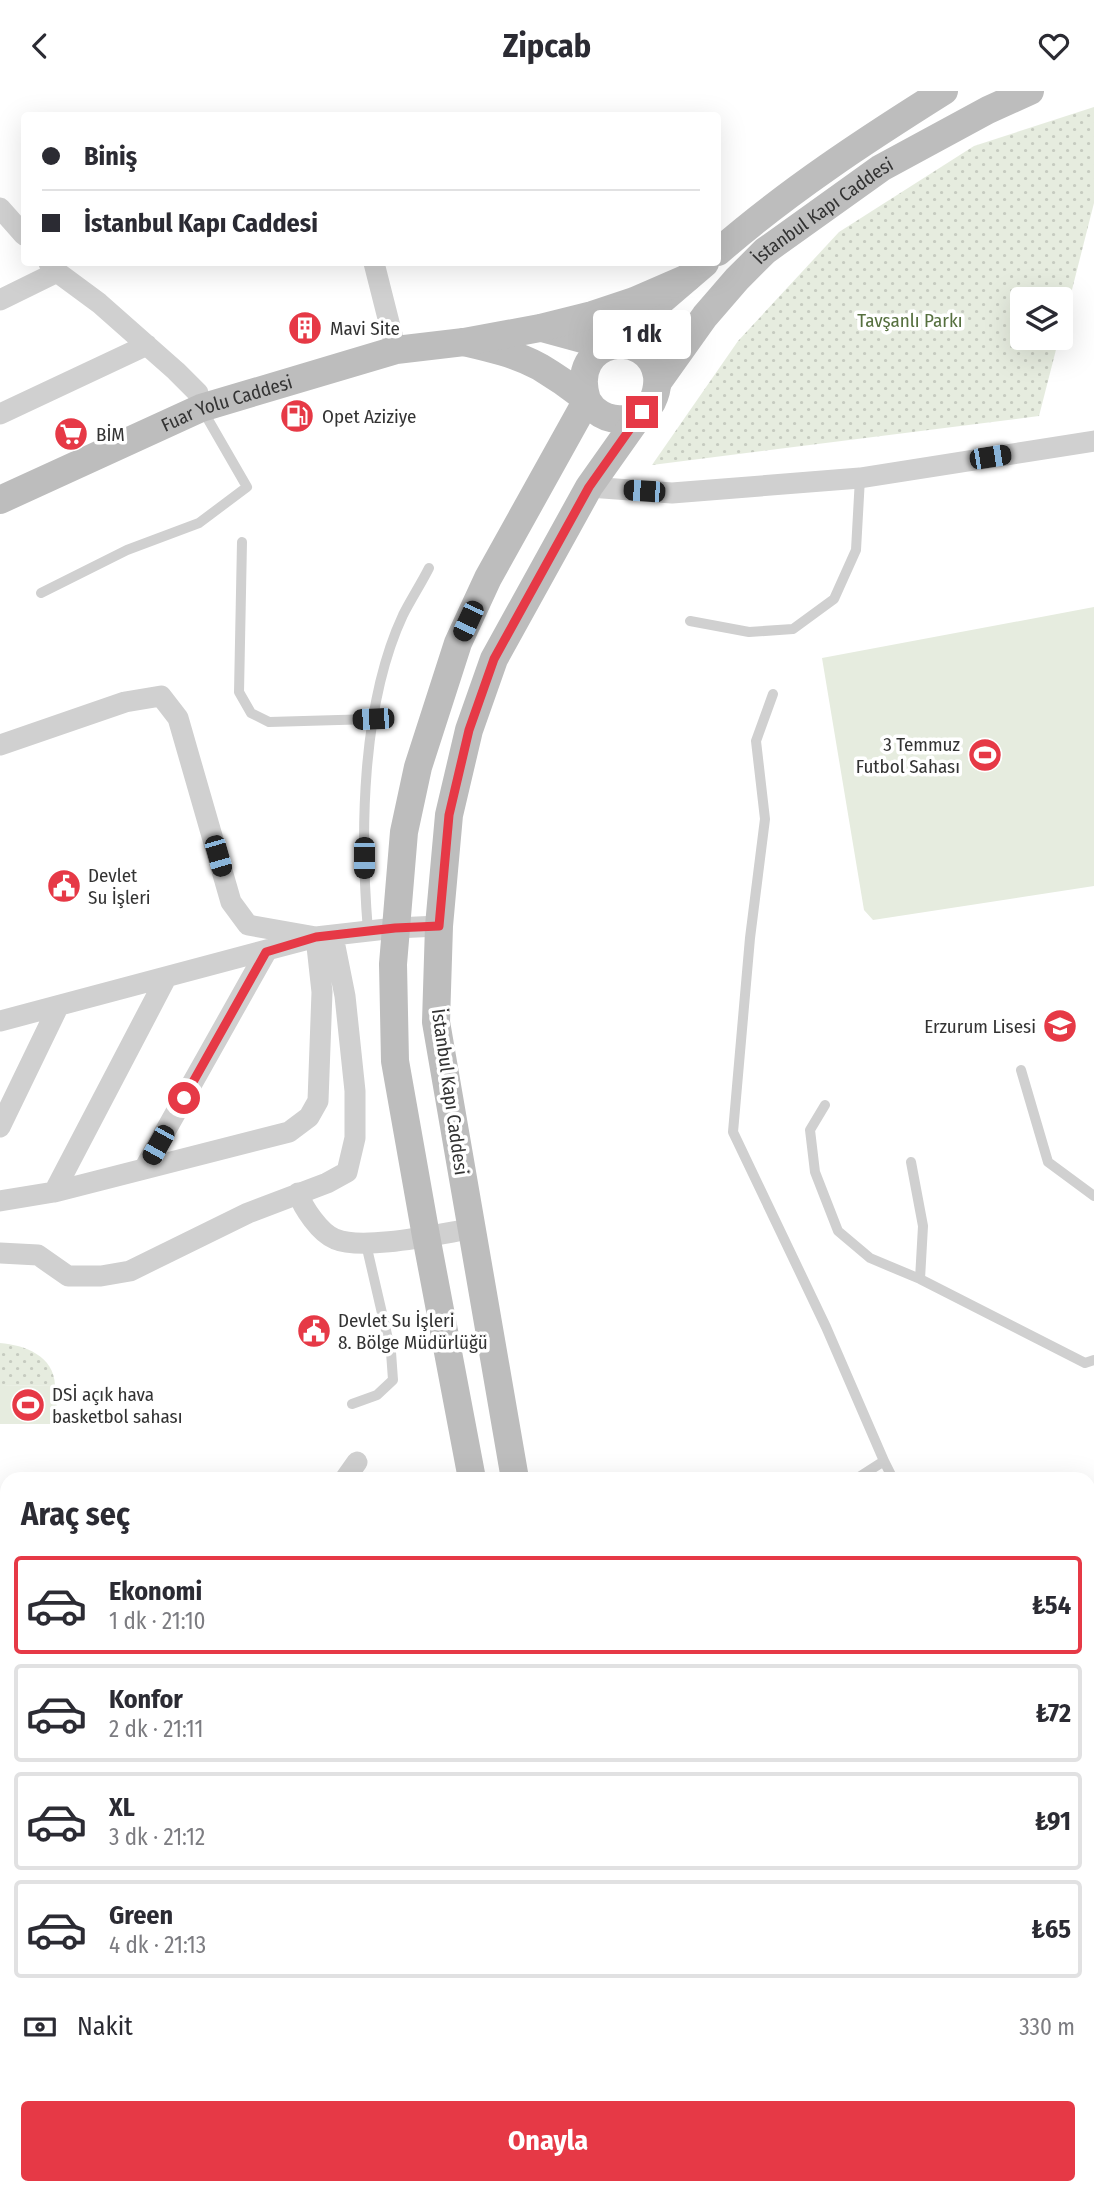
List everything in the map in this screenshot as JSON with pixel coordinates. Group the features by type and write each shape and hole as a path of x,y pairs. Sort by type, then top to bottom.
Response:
{"main road":[{"path":"721,248 857,147 944,91"},
{"name":"İstanbul Kapı Caddesi","path":"657,382 705,316 765,251 881,168 988,110 1030,91"},
{"path":"608,347 696,270"},
{"name":"Fuar Yolu Caddesi","path":"0,500 201,408 396,350 464,342 540,328 614,308 696,270"},
{"path":"540,328 608,347"},
{"path":"464,342 509,353 541,368 587,400 595,410 606,417 632,418 642,412 656,393 657,382 656,370 650,359 631,346 620,344 608,347 596,353 588,363 583,375 587,400 488,577 458,643 418,767 382,930 393,964 395,1061 471,1472"},
{"name":"İstanbul Kapı Caddesi","path":"514,1472 436,1022 439,926 449,815 469,730 494,659 589,487 642,412"}],"street":[{"path":"0,208 21,232"},
{"path":"375,266 396,350"},
{"path":"0,300 53,267 99,303 198,393 201,408"},
{"path":"0,414 147,345"},
{"path":"589,487 672,493 860,478 1094,441"},
{"path":"0,745 125,702 161,696 178,718 231,902 248,925 325,937"},
{"path":"0,1021 325,937 439,926"},
{"path":"0,1201 54,1192 289,1132 309,1117 318,1101 325,937"},
{"path":"0,1252 38,1255 68,1276 101,1276 130,1271 248,1213 327,1183 347,1172 355,1138 355,1091 345,996 325,937"},
{"path":"144,1168 266,952"},
{"path":"54,1192 166,978"},
{"path":"0,1127 58,1007"},
{"path":"298,1193 309,1216 333,1239 366,1244 470,1229"}],"lane":[{"path":"41,593 127,550 199,523 247,487 201,408"},
{"path":"690,621 749,632 793,629 834,599 856,550 860,478"},
{"path":"242,542 239,692 251,713 269,722 373,719"},
{"path":"382,930 364,884 365,805 373,719 383,671 403,616 429,568"},
{"path":"773,694 756,741 765,819 749,952 733,1132 826,1327 890,1472"},
{"path":"1021,1070 1048,1162 1094,1196"},
{"path":"825,1105 810,1130 815,1172 838,1231 870,1258 919,1279 1085,1363 1094,1360"},
{"path":"911,1163 923,1226 919,1279"},
{"path":"352,1403 377,1395 393,1380 391,1352 366,1244"},
{"path":"867,1472 884,1461"}],"green space":[{"name":"Tavşanlı Parkı","path":"1094,107 1094,203 1073,287 1010,287 1010,350 1056,350 1039,416 652,465 738,341 839,232 974,146"},
{"name":"3 Temmuz Futbol Sahası","path":"1094,607 1094,886 873,920 864,910 822,658"},
{"path":"0,1343 19,1346 44,1359 50,1366 55,1385 0,1386"},
{"name":"DSİ açık hava basketbol sahası","path":"56,1385 57,1424 0,1424 0,1386"}],"place":[{"name":"Mavi Site","path":"305,328"},
{"name":"Opet Aziziye","path":"297,416"},
{"name":"BİM","path":"71,434"},
{"name":"3 Temmuz Futbol Sahası","path":"985,755"},
{"name":"Devlet Su İşleri","path":"64,886"},
{"name":"Erzurum Lisesi","path":"1060,1026"},
{"name":"Devlet Su İşleri 8. Bölge Müdürlüğü","path":"314,1331"},
{"name":"DSİ açık hava basketbol sahası","path":"28,1405"}],"route":[{"path":"184,1098 266,952 316,937 439,926 449,815 469,730 494,659 589,487 642,412"}]}
